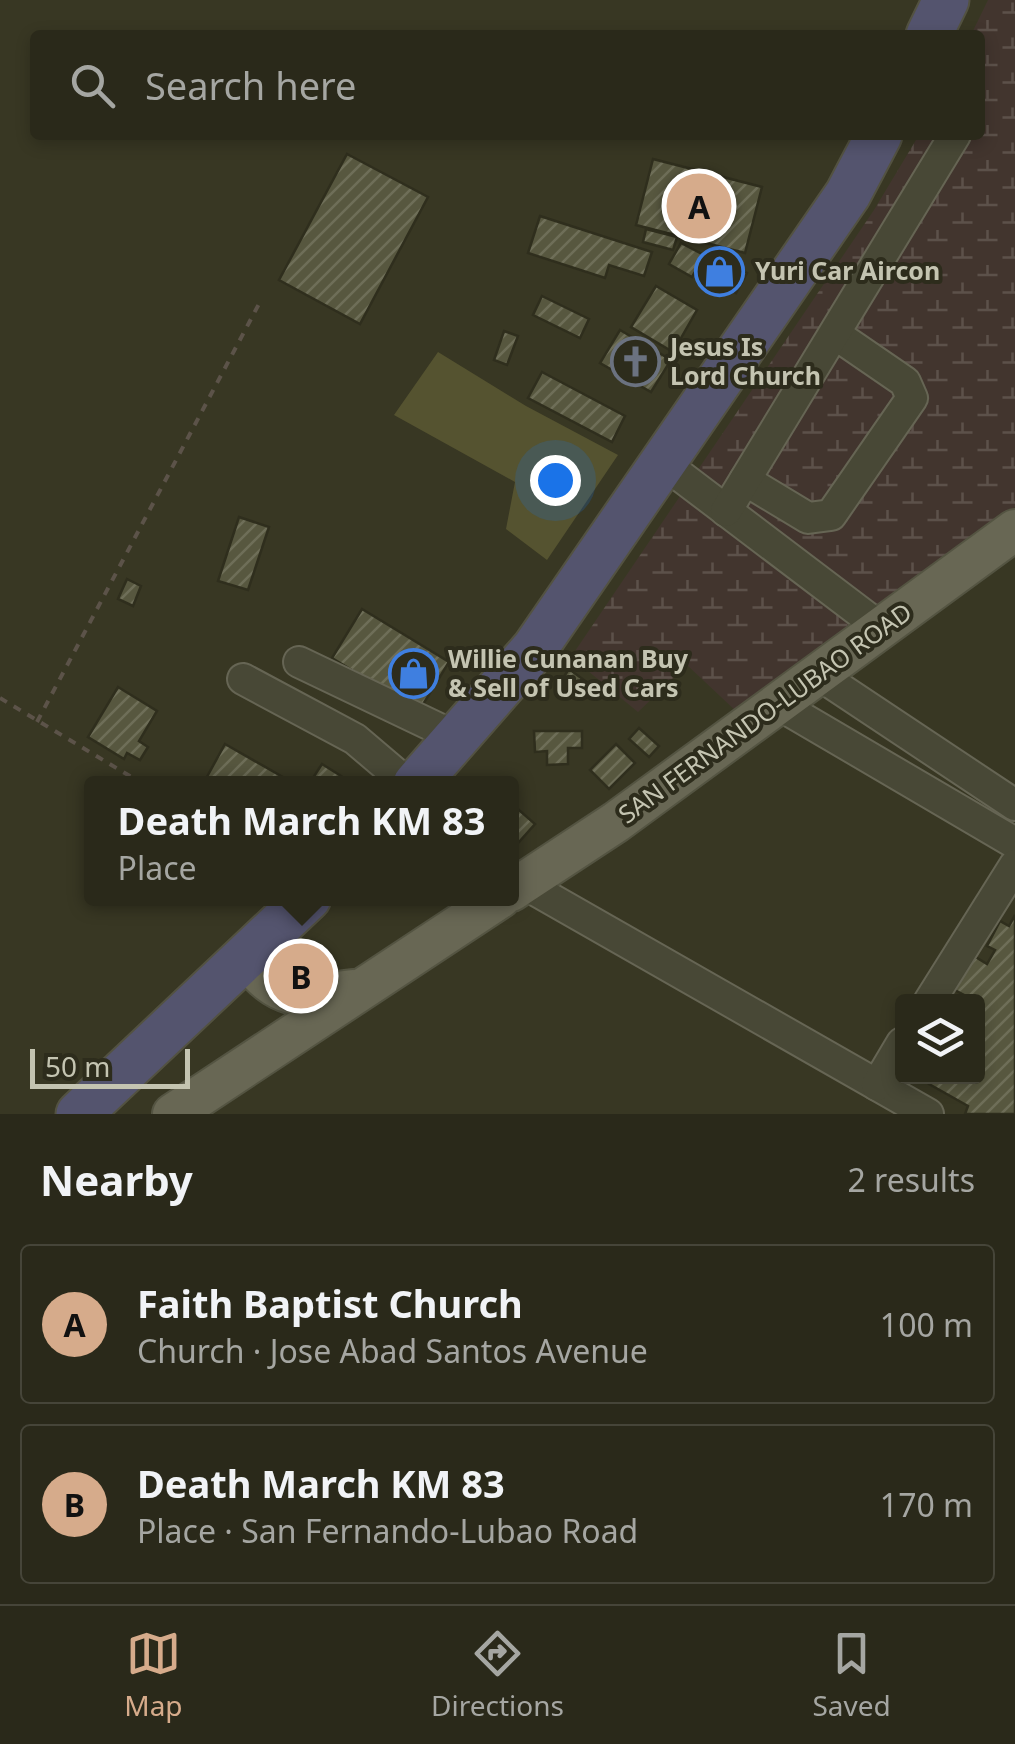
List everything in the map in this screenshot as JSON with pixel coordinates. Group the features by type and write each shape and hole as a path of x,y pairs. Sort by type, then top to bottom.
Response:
{"highway":[{"path":"932,30 946,0"},
{"path":"423,776 534,648 848,194 876,140"},
{"path":"80,1114 300,906"}],"main road":[{"name":"SAN FERNANDO-LUBAO ROAD","path":"519,885 778,704 1015,530"},
{"name":"SAN FERNANDO-LUBAO ROAD","path":"173,1114 488,906"},
{"name":"SAN FERNANDO-LUBAO ROAD","path":"248,958 266,982 285,994 362,989"}],"lane":[{"path":"726,510 951,140"},
{"path":"746,480 808,518 831,515 912,398 905,382 835,334"},
{"path":"662,462 881,628"},
{"path":"299,662 456,737"},
{"path":"818,674 1007,801 1015,770"},
{"path":"243,679 355,739 399,776"},
{"path":"778,704 1015,843"},
{"path":"934,994 1015,865"},
{"path":"519,895 928,1114"},
{"path":"876,1084 895,1055"}],"path":[{"path":"36,722 260,302"},
{"path":"0,698 129,776"}],"green space":[{"path":"988,0 1015,0 1015,507 737,712 687,665 638,712 571,657 874,210 916,140 985,140 985,30 973,30"}],"shaded area":[{"path":"438,352 526,406 618,455 547,560 506,529 515,482 394,415"}],"building":[{"path":"347,154 428,197 360,324 279,280"},
{"path":"653,159 762,187 745,253 636,225"},
{"path":"540,216 652,252 644,276 609,265 605,278 528,253"},
{"path":"646,229 677,237 673,250 643,242"},
{"path":"681,243 704,255 692,277 669,264"},
{"path":"707,251 747,273 736,293 696,271"},
{"path":"656,286 697,310 673,352 631,327"},
{"path":"542,296 589,319 580,338 533,315"},
{"name":"Jesus Is Lord Church","path":"620,330 671,360 651,392 600,363"},
{"path":"504,331 518,336 507,365 494,360"},
{"path":"542,372 625,416 612,442 528,398"},
{"path":"239,517 269,527 248,590 218,581"},
{"path":"127,579 141,586 133,606 118,599"},
{"path":"362,609 449,662 419,711 332,658"},
{"path":"569,669 592,686 584,697 561,681"},
{"path":"118,687 157,711 139,741 148,747 140,760 127,753 124,759 88,737"},
{"path":"639,728 659,746 649,757 629,739"},
{"path":"534,731 582,731 582,748 568,748 568,764 547,765 547,751 535,752"},
{"path":"225,744 281,776 207,776"},
{"path":"616,744 635,763 609,789 590,770"},
{"path":"322,764 341,776 314,776"},
{"path":"519,810 535,824 519,842"},
{"path":"1015,915 1015,1114 965,1114 968,1106 929,1084 985,1084 985,994 962,994 951,988 969,953 987,964 995,950 987,946 1000,921 1009,926"}],"place":[{"name":"Faith Baptist Church","path":"699,206"},
{"name":"Yuri Car Aircon","path":"720,271"},
{"name":"Jesus Is Lord Church","path":"635,361"},
{"name":"Willie Cunanan Buy & Sell of Used Cars","path":"413,673"},
{"name":"Death March KM 83","path":"301,976"}]}
